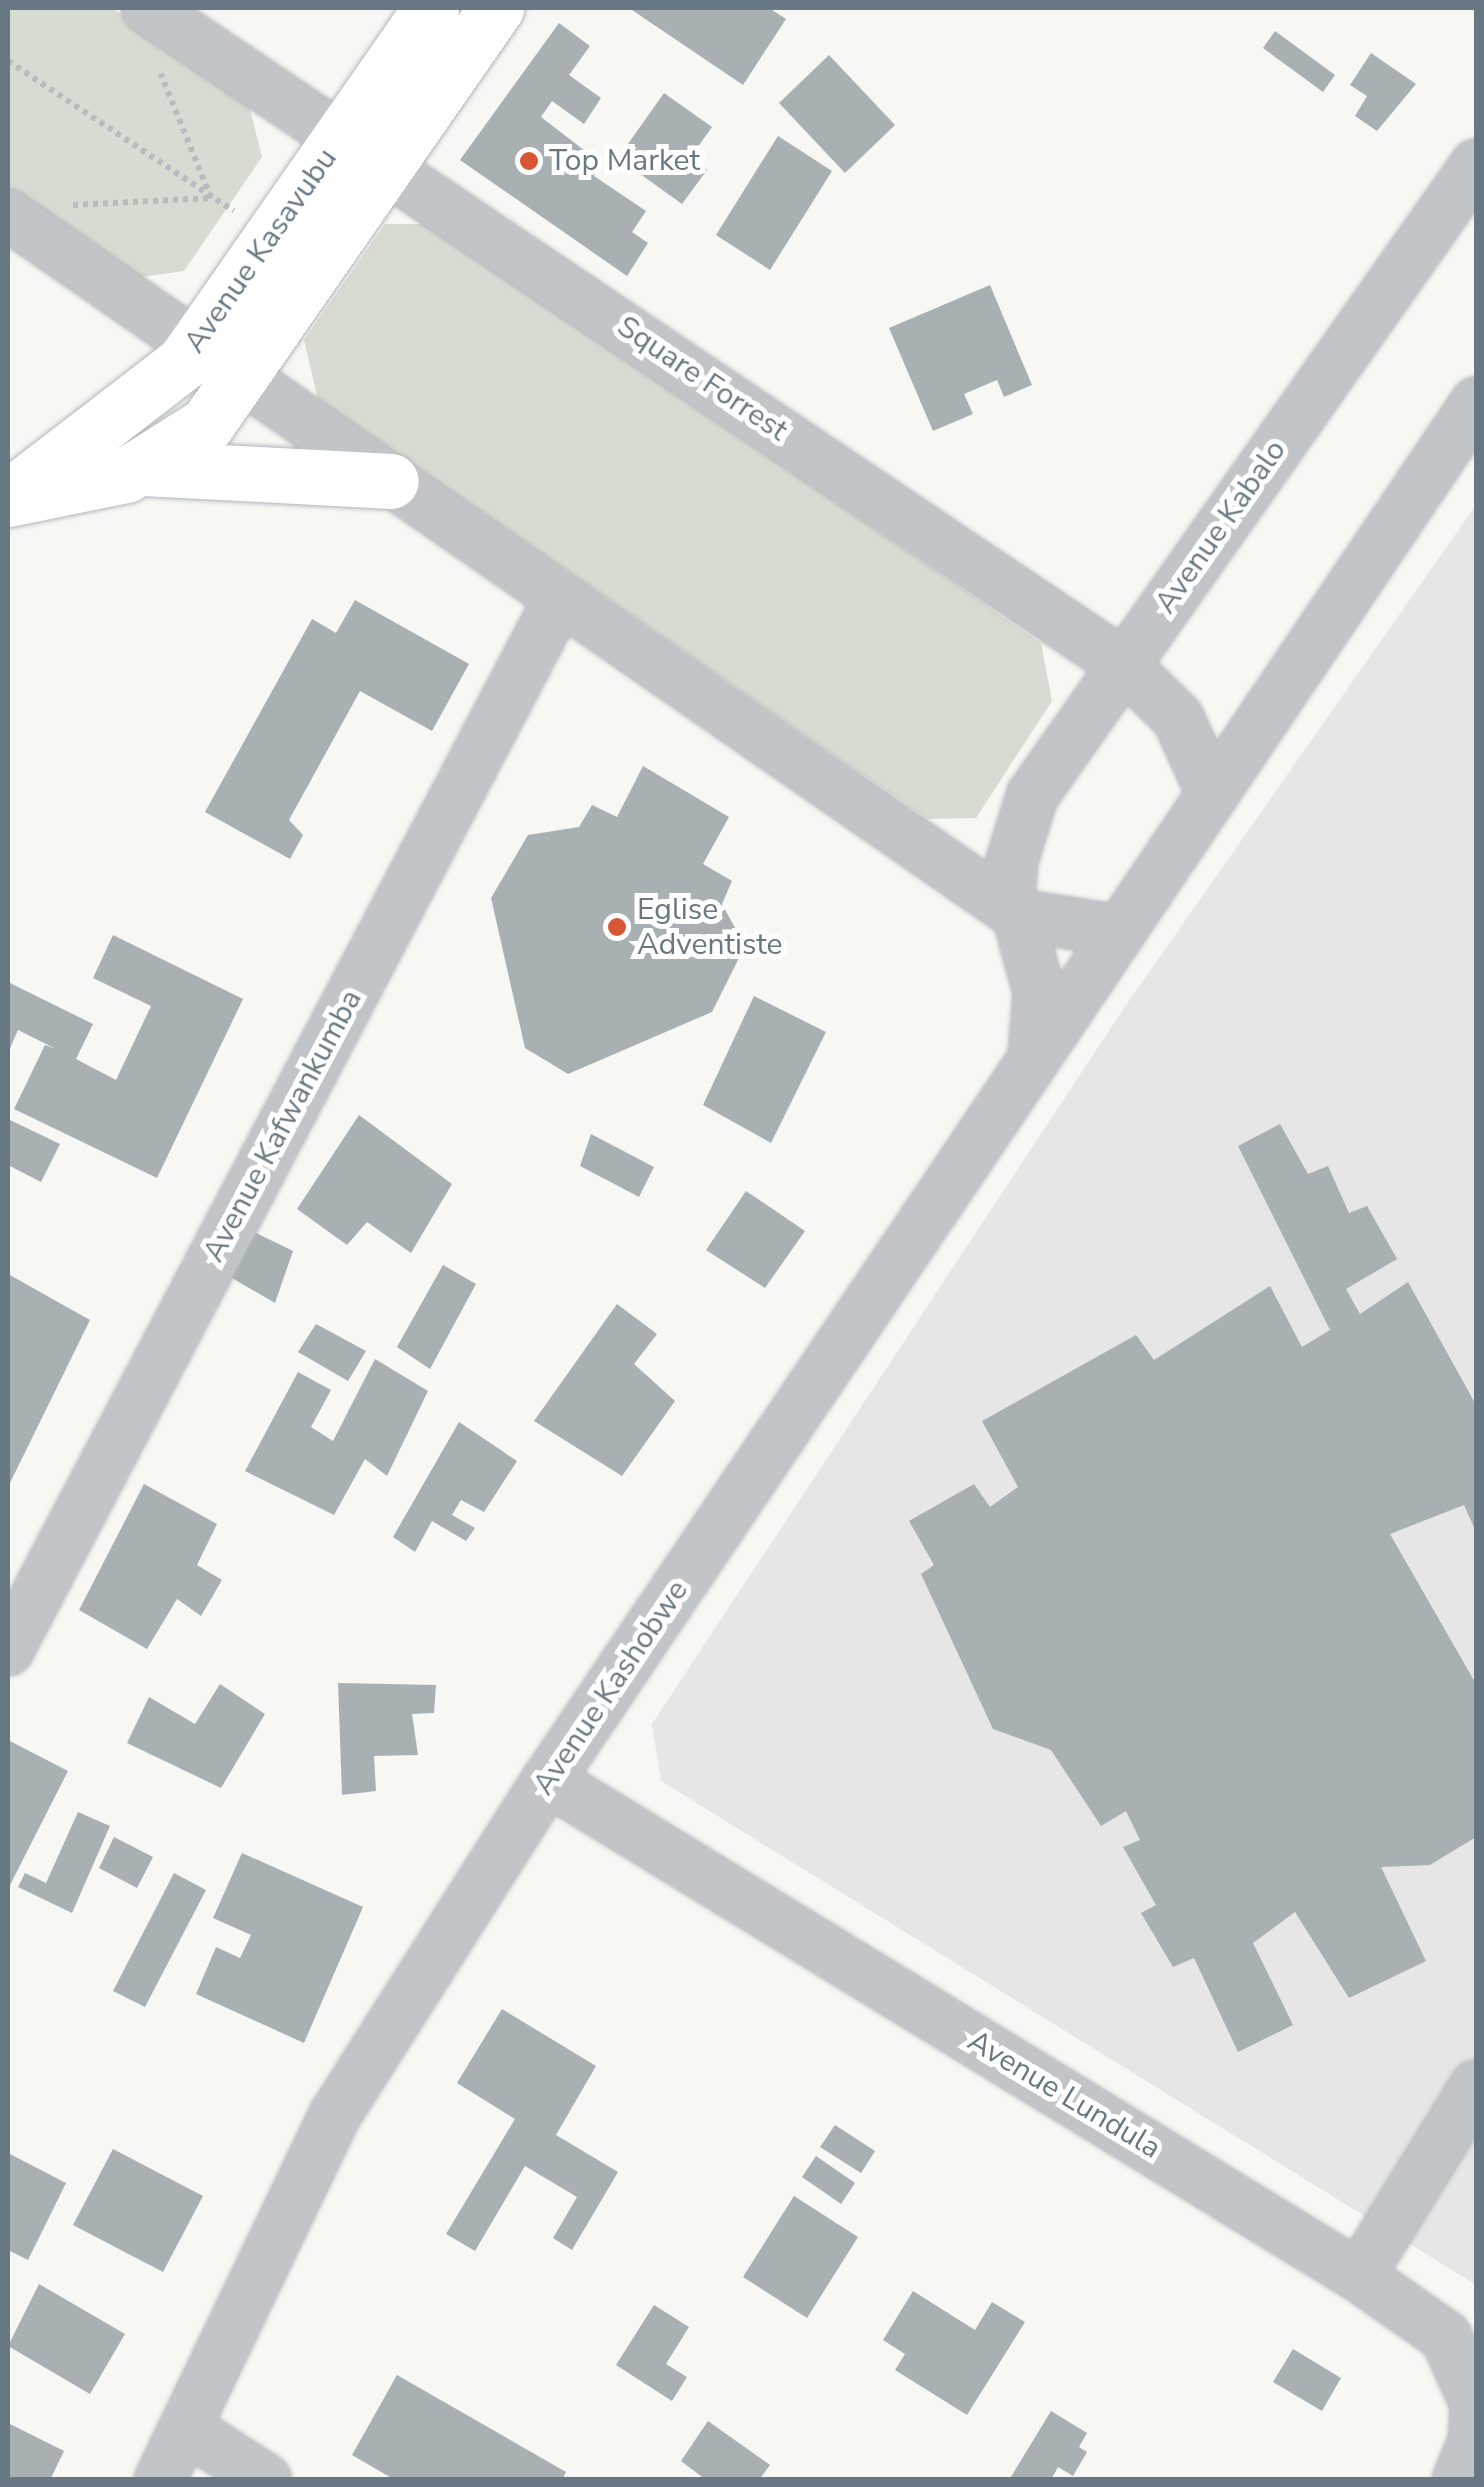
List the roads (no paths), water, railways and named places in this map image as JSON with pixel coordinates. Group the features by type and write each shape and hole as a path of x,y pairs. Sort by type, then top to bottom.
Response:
{"main road":[{"name":"Avenue Kasavubu","path":"8,498 170,376 198,345 431,8"},
{"name":"Avenue Kasavubu","path":"144,468 194,435 245,378 496,8"},
{"path":"8,498 144,468 391,481"}],"street":[{"name":"Square Forrest","path":"147,8 342,134 1124,665 1178,718 1212,793"},
{"name":"Avenue Kabalo","path":"1013,911 1012,862 1032,796 1476,164"},
{"path":"8,215 245,378 558,602 1013,911 1120,931 1476,403"},
{"name":"Avenue Kafwankumba","path":"8,1650 558,602"},
{"path":"1013,911 1039,992 1034,1059"},
{"name":"Avenue Kashobwe","path":"160,2480 335,2115 548,1780 1120,931"},
{"name":"Avenue Lundula","path":"548,1780 1359,2276 1462,2332 1476,2404 1474,2441 1458,2480"},
{"path":"1359,2276 1476,2086"},
{"path":"186,2428 266,2480"}],"place":[{"name":"Top Market","path":"529,161"},
{"name":"Eglise Adventiste","path":"617,927"}]}
